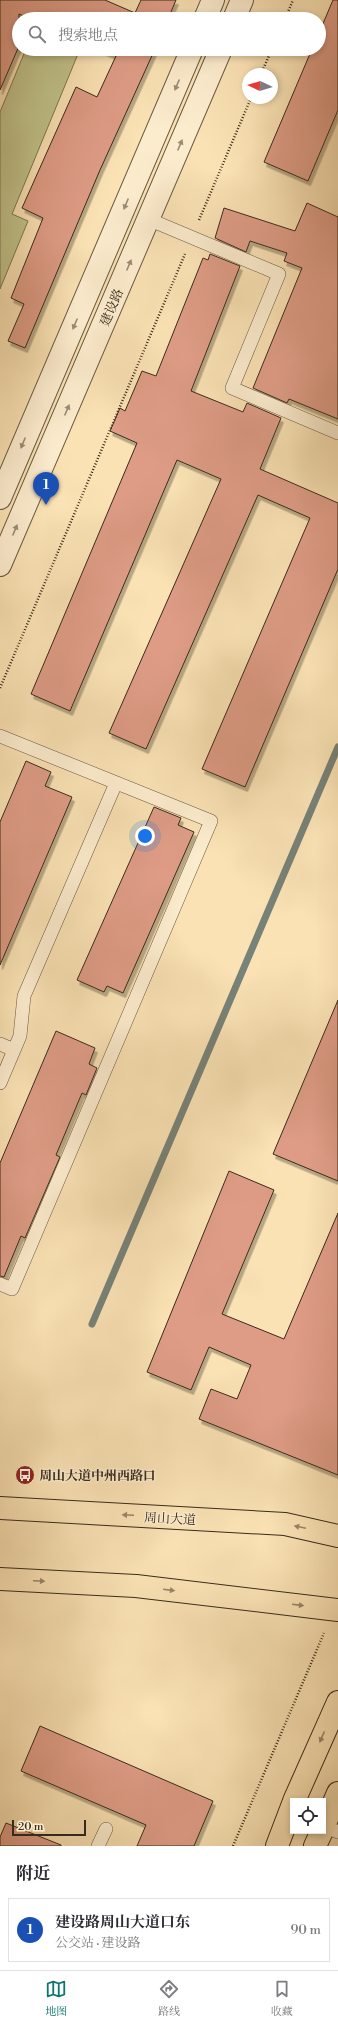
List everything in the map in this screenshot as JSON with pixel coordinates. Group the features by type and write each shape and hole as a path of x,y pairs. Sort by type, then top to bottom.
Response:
{"main road":[{"name":"周山大道","path":"0,1508 285,1524 338,1536"},
{"path":"0,1579 136,1586 336,1610"},
{"path":"296,1798 338,1702"},
{"path":"315,1846 327,1829 338,1793"},
{"path":"276,1846 290,1812"}],"street":[{"path":"208,12 213,0"},
{"path":"237,12 242,0"},
{"name":"建设路","path":"0,498 189,56"},
{"name":"建设路","path":"0,566 218,56"}],"lane":[{"path":"148,219 279,274 232,388 338,433"},
{"path":"0,736 211,821 12,1289 0,1284"},
{"path":"0,1083 20,1036 24,996 116,783"},
{"path":"0,1044 14,1050"},
{"path":"98,1846 106,1829"}],"path":[{"path":"287,12 293,0"},
{"path":"264,68 269,56"},
{"path":"0,688 248,104"},
{"path":"233,1846 336,1610"}],"green space":[{"path":"23,56 77,56 12,214 28,221 0,289 0,112"}],"building":[{"path":"0,0 105,0 133,12 12,12 12,56 15,56 0,90"},
{"path":"141,0 176,0 171,12 135,12"},
{"path":"333,0 338,0 338,110 308,181 264,162 309,56 326,56 326,16"},
{"path":"116,56 152,56 100,170 25,348 8,341 24,304 11,298 43,218 22,208 76,87 97,97"},
{"path":"307,203 338,217 338,419 289,399 287,403 253,388 302,268 284,261 287,253 250,241 246,252 215,238 224,208 295,231"},
{"path":"210,254 240,266 191,391 243,412 247,403 281,418 260,469 338,503 338,569 245,787 202,769 310,518 258,495 146,749 109,733 221,479 177,460 70,711 31,694 137,443 110,431 120,408 125,411 142,371 156,376 203,258 208,260"},
{"path":"26,761 51,772 45,786 72,797 0,965 0,822"},
{"path":"154,807 181,818 178,825 194,832 123,993 107,986 104,992 77,980"},
{"path":"338,1000 338,1181 273,1154"},
{"path":"56,1031 95,1048 89,1064 97,1068 86,1095 82,1093 56,1155 60,1157 25,1238 21,1236 4,1277 0,1276 0,1163"},
{"path":"229,1171 274,1190 222,1314 284,1339 338,1213 338,1475 199,1419 211,1389 237,1399 251,1365 209,1347 191,1390 147,1372"},
{"path":"40,1726 213,1801 194,1846 137,1846 146,1825 21,1771"},
{"path":"6,1823 61,1846 0,1846 0,1837"}],"waterway":[{"path":"92,1324 338,747"}],"place":[{"name":"建设路周山大道口东","path":"46,505"},
{"name":"周山大道中州西路口","path":"25,1475"}]}
